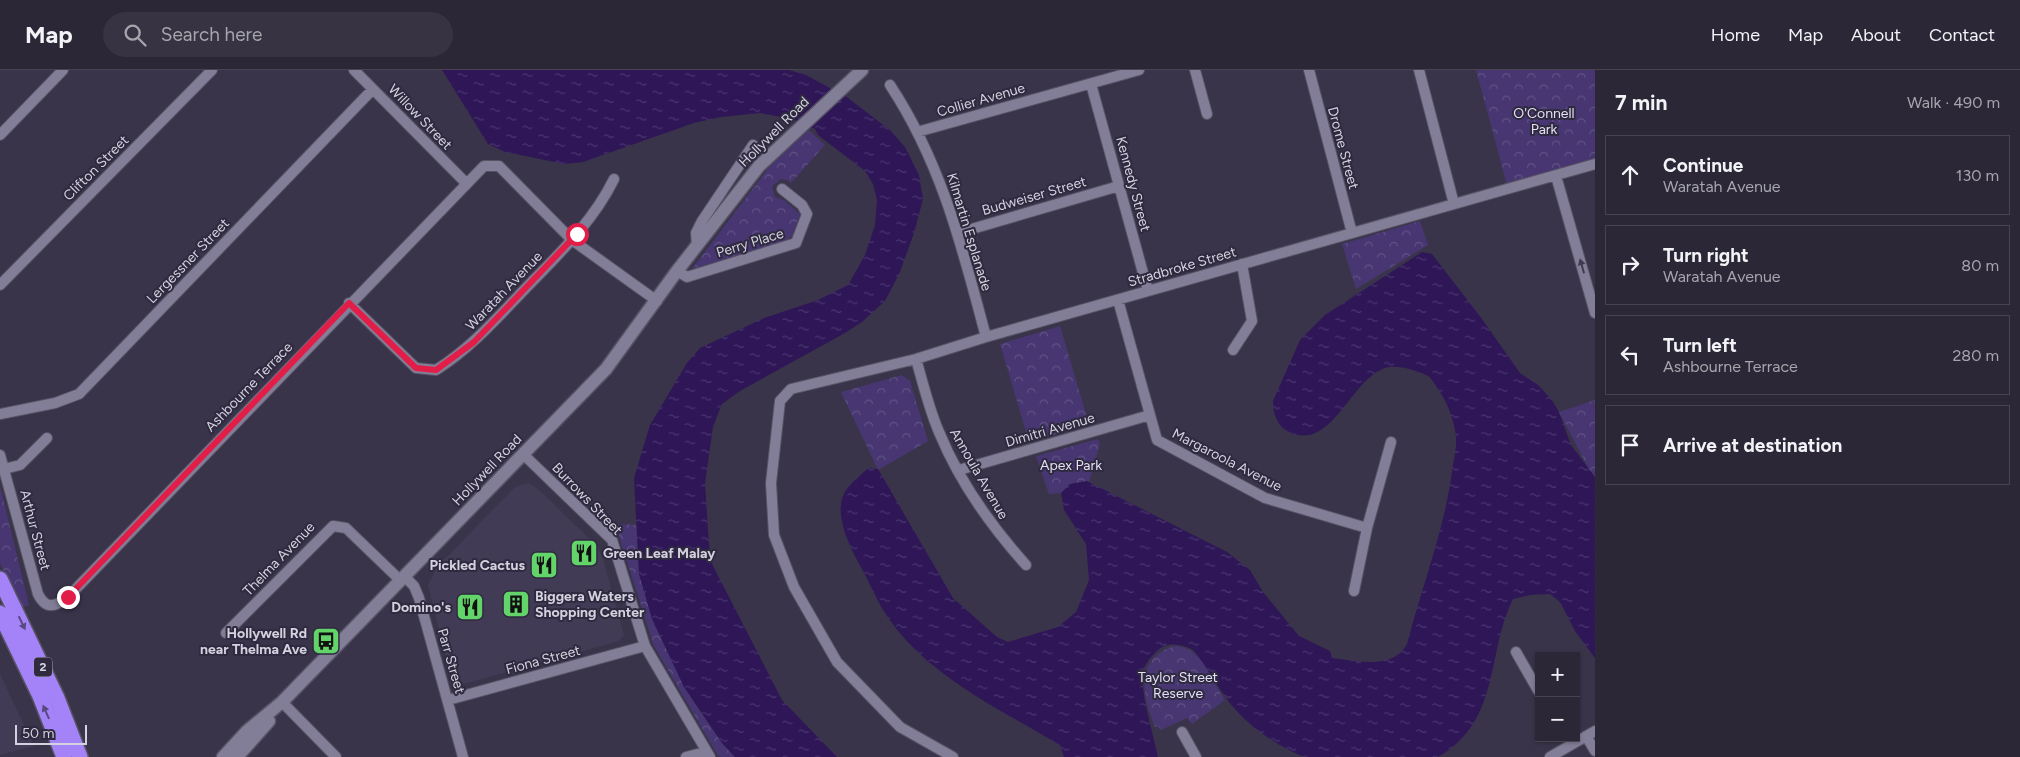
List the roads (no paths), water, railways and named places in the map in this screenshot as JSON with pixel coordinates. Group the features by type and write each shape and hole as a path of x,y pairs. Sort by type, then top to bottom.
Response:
{"highway":[{"name":"2","path":"0,579 50,683 80,757"},
{"name":"2","path":"0,613 36,689 64,757"}],"main road":[{"name":"Hollywell Road","path":"238,757 282,702 606,369 677,271 759,166 797,128 862,70"},
{"name":"Hollywell Road","path":"223,757 247,731 282,702"}],"street":[{"path":"0,135 63,70"},
{"name":"Clifton Street","path":"0,285 212,70"},
{"name":"Willow Street","path":"354,70 467,184"},
{"name":"Collier Avenue","path":"917,132 1139,70"},
{"path":"1195,70 1207,114"},
{"name":"Drome Street","path":"1309,70 1352,233"},
{"path":"1419,70 1454,204"},
{"name":"Kennedy Street","path":"1091,84 1148,291"},
{"name":"Kilmartin Esplanade","path":"890,85 917,132 942,184 958,233 986,337"},
{"name":"Lergessner Street","path":"0,414 55,403 79,394 373,89"},
{"name":"Hollywell Road","path":"697,246 696,233 702,220 753,144"},
{"name":"Stradbroke Street","path":"953,757 900,727 838,662 794,587 774,536 771,483 780,401 791,389 916,359 986,337 1595,164"},
{"name":"Ashbourne Terrace","path":"50,606 56,606 68,597 349,303 484,166 499,166 572,240 657,301"},
{"path":"1556,176 1595,313"},
{"name":"Waratah Avenue","path":"349,303 416,368 436,370 474,342 572,240 607,192 614,179"},
{"name":"Budweiser Street","path":"958,233 1119,186"},
{"name":"Perry Place","path":"677,271 687,277 796,243 807,214 802,205 782,189"},
{"path":"1234,350 1252,321 1242,264"},
{"name":"Margaroola Avenue","path":"1118,300 1157,440 1265,498 1367,528"},
{"name":"Annoula Avenue","path":"916,359 938,431 994,529 1026,565"},
{"name":"Dimitri Avenue","path":"959,470 1150,416"},
{"path":"4,469 20,465 47,438"},
{"path":"1354,592 1367,528 1391,442"},
{"name":"Burrows Street","path":"523,454 612,540 645,646 708,754"},
{"name":"Arthur Street","path":"0,455 38,594 42,603 50,606"},
{"name":"Thelma Avenue","path":"226,633 333,526 346,528 402,578"},
{"name":"Parr Street","path":"402,578 417,591 463,757"},
{"name":"Fiona Street","path":"448,700 645,646"},
{"path":"1516,652 1535,685"},
{"path":"282,702 336,757"},
{"path":"1182,732 1196,757"},
{"path":"1591,733 1595,751"},
{"path":"1550,757 1568,742"},
{"path":"686,757 708,754"}],"water":[{"path":"442,70 789,70 806,75 848,98 890,130 905,147 919,175 923,199 914,233 900,272 885,301 862,322 845,333 740,391 722,404 713,427 705,483 710,560 782,700 837,757 735,757 722,743 684,687 652,619 639,574 634,478 650,425 687,363 700,348 764,318 818,300 848,285 865,255 875,225 877,200 873,184 865,171 818,135 815,129 792,119 760,113 721,117 694,123 583,162 564,164 505,152 488,144"},
{"path":"1422,252 1432,254 1482,319 1520,373 1538,385 1552,400 1559,412 1571,445 1595,477 1595,658 1575,631 1560,602 1550,594 1530,595 1513,599 1505,620 1482,706 1472,725 1458,742 1438,757 1304,757 1272,740 1245,719 1229,702 1193,650 1184,646 1170,645 1161,648 1152,656 1146,664 1143,673 1145,702 1158,757 1064,757 1060,745 989,704 943,674 903,637 887,616 848,541 842,519 842,499 846,490 868,468 878,469 953,598 997,637 1008,642 1058,627 1076,612 1089,580 1086,544 1064,510 1061,493 1070,484 1087,481 1227,552 1250,570 1263,592 1299,636 1330,651 1332,658 1374,662 1393,658 1407,644 1444,516 1456,442 1453,420 1446,402 1434,382 1428,376 1400,367 1389,367 1372,375 1329,424 1317,432 1304,436 1289,432 1281,426 1276,419 1273,401 1300,340 1325,315"}],"place":[{"name":"Green Leaf Malay","path":"584,553"},
{"name":"Pickled Cactus","path":"544,565"},
{"name":"Biggera Waters Shopping Center","path":"516,604"},
{"name":"Domino's","path":"470,607"},
{"name":"Hollywell Rd near Thelma Ave","path":"326,641"}],"park label":[{"name":"O'Connell Park","path":"1544,122"},
{"name":"Apex Park","path":"1071,465"},
{"name":"Taylor Street Reserve","path":"1178,686"}]}
